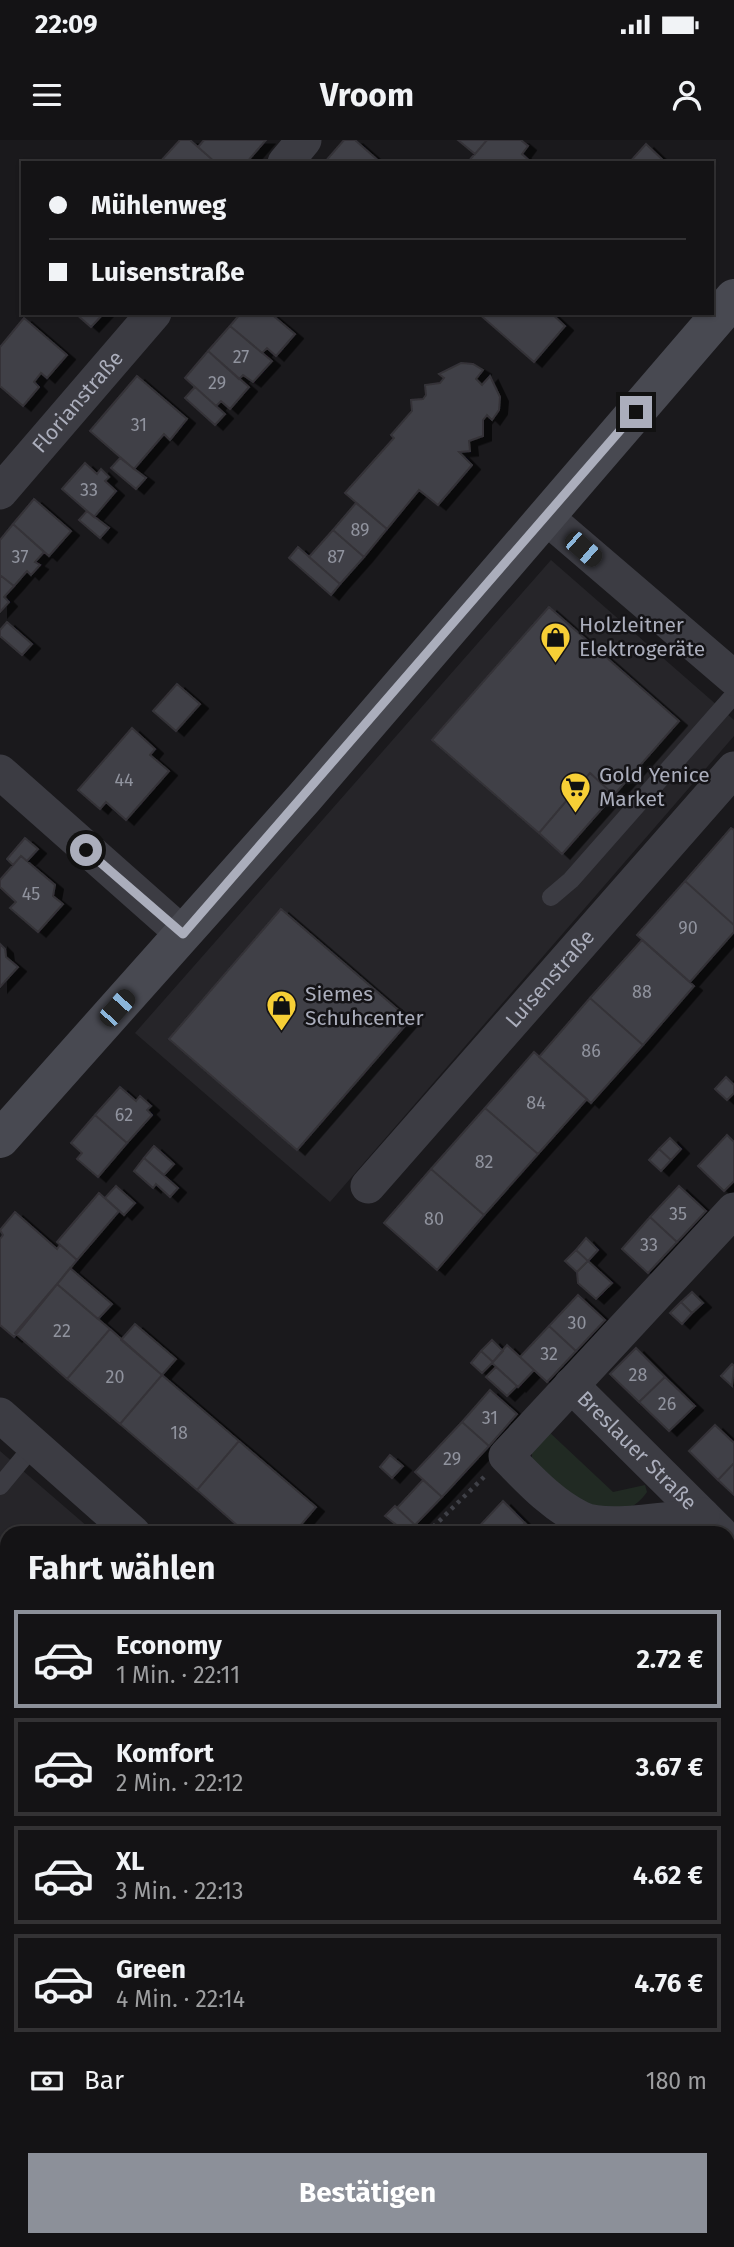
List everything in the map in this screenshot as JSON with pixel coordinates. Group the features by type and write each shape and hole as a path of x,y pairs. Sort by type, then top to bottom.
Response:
{"main road":[{"path":"0,1139 183,934 734,298"}],"street":[{"path":"287,161 304,140"},
{"name":"Florianstraße","path":"0,492 152,315"},
{"path":"546,517 734,678"},
{"name":"Luisenstraße","path":"368,1186 734,769"},
{"path":"0,772 183,934"},
{"name":"Breslauer Straße","path":"711,1524 624,1524 582,1520 555,1503 506,1456 734,1210"},
{"name":"Breslauer Straße","path":"570,1385 711,1524"},
{"path":"0,1415 125,1526"}],"lane":[{"path":"551,897 571,880 734,695"},
{"path":"0,1486 34,1446"}],"path":[{"path":"434,1526 506,1456"}],"shaded area":[{"path":"551,560 734,720 734,736 330,1202 135,1033"},
{"path":"548,1431 613,1492 645,1485 647,1492 641,1500 627,1509 612,1512 585,1511 532,1460 532,1449"},
{"path":"0,1451 87,1526 0,1526"}],"building":[{"path":"180,140 190,140 214,161 161,161"},
{"path":"204,140 266,140 248,161 214,161 198,147"},
{"path":"344,140 355,140 379,161 326,161"},
{"path":"458,140 487,140 475,154"},
{"path":"487,140 521,140 528,146 522,154 530,161 469,161"},
{"path":"646,144 664,161 631,161"},
{"path":"77,315 102,315 91,327"},
{"path":"239,315 272,315 295,334 276,356 267,348 262,353 230,326"},
{"path":"480,315 553,315 565,326 534,362"},
{"path":"24,318 67,355 47,378 41,373 34,382 39,387 23,406 0,386 0,347"},
{"path":"230,326 272,361 253,382 243,375 239,379 208,351"},
{"path":"208,351 249,387 230,409 221,401 216,406 185,378"},
{"path":"461,363 473,364 483,370 476,379 482,385 490,376 500,397 499,410 492,420 487,415 483,420 483,436 469,441 470,451 459,452 472,465 438,505 419,490 387,529 345,493 394,438 391,435 412,411 411,400 423,399 426,395 425,385 440,383 444,378 439,374"},
{"path":"137,376 187,419 170,440 164,434 134,469 90,431"},
{"path":"195,387 225,414 215,425 185,398"},
{"path":"120,458 146,478 136,489 111,468"},
{"path":"85,463 97,474 101,469 109,477 105,481 116,491 94,517 62,489"},
{"path":"34,499 71,531 49,556 13,524"},
{"path":"356,503 387,529 364,557 333,530"},
{"path":"87,511 109,528 100,538 79,520"},
{"path":"13,524 44,552 35,562 40,565 31,575 27,571 14,586 0,575 0,540"},
{"path":"333,530 364,557 340,584 309,557"},
{"path":"298,547 340,584 331,595 289,558"},
{"path":"0,575 14,586 4,597 9,602 0,612"},
{"name":"Holzleitner Elektrogeräte","path":"549,607 679,721 614,795 590,773 539,833 432,740"},
{"path":"7,622 32,644 22,655 0,636 0,630"},
{"path":"177,684 200,704 176,731 153,711"},
{"path":"132,728 155,749 150,755 169,771 126,820 106,802 100,809 78,790"},
{"name":"Gold Yenice Market","path":"590,773 614,795 562,854 539,833"},
{"path":"731,828 734,830 734,925 685,881"},
{"path":"25,838 38,849 27,861 21,856 13,865 7,859"},
{"path":"21,856 55,885 53,896 63,904 38,932 10,908 16,902 0,887 0,880"},
{"path":"685,881 734,925 734,932 690,982 637,935"},
{"path":"281,909 410,1020 297,1150 169,1039"},
{"path":"642,940 694,986 643,1045 590,998"},
{"path":"0,944 5,949 6,957 18,967 0,987"},
{"path":"590,998 643,1045 591,1103 539,1057"},
{"path":"534,1052 587,1099 538,1154 485,1108"},
{"path":"726,1077 734,1085 734,1093 727,1100 715,1089"},
{"path":"120,1087 136,1101 140,1096 151,1106 147,1110 152,1115 127,1143 95,1115"},
{"path":"485,1108 538,1154 484,1215 431,1169"},
{"path":"95,1115 127,1143 98,1177 77,1159 82,1153 71,1143"},
{"path":"727,1135 734,1142 734,1181 724,1191 698,1166"},
{"path":"670,1138 681,1149 671,1160 659,1149"},
{"path":"154,1146 174,1164 164,1175 144,1158"},
{"path":"659,1149 671,1160 661,1171 649,1160"},
{"path":"144,1158 178,1188 170,1197 156,1184 153,1188 134,1171"},
{"path":"431,1169 484,1215 437,1270 384,1223"},
{"path":"116,1186 135,1203 124,1215 105,1198"},
{"path":"679,1186 706,1211 677,1242 650,1217"},
{"path":"99,1193 119,1211 77,1260 57,1242"},
{"path":"15,1212 57,1249 60,1245 77,1260 14,1337 0,1325 0,1239 3,1235 0,1230"},
{"path":"650,1217 677,1242 648,1273 622,1249"},
{"path":"586,1238 598,1250 588,1261 576,1250"},
{"path":"576,1250 588,1261 577,1272 565,1261"},
{"path":"588,1261 612,1283 596,1299 578,1283 577,1272"},
{"path":"70,1268 112,1304 98,1319 57,1284"},
{"path":"57,1284 110,1329 67,1379 15,1333"},
{"path":"692,1292 703,1303 692,1313 681,1302"},
{"path":"578,1295 605,1320 576,1351 549,1326"},
{"path":"681,1302 692,1313 682,1324 670,1313"},
{"path":"135,1324 176,1359 162,1375 121,1340"},
{"path":"549,1326 576,1351 547,1382 520,1357"},
{"path":"110,1329 162,1375 120,1424 67,1379"},
{"path":"492,1340 503,1351 493,1362 481,1351"},
{"path":"507,1345 534,1370 518,1387 492,1363"},
{"path":"636,1348 665,1377 639,1402 610,1374"},
{"path":"481,1351 493,1362 482,1373 471,1363"},
{"path":"732,1364 734,1366 732,1386 721,1376"},
{"path":"496,1367 517,1386 507,1396 486,1377"},
{"path":"162,1375 239,1441 197,1490 120,1424"},
{"path":"665,1377 695,1406 669,1431 639,1402"},
{"path":"490,1390 517,1414 489,1446 462,1422"},
{"path":"462,1422 489,1446 442,1497 415,1472"},
{"path":"715,1425 734,1443 734,1463 718,1480 689,1451"},
{"path":"239,1441 316,1507 300,1526 238,1526 197,1490"},
{"path":"390,1455 403,1466 392,1478 380,1467"},
{"path":"734,1463 734,1495 718,1480"},
{"path":"423,1480 442,1497 415,1525 397,1508"},
{"path":"503,1501 525,1523 522,1526 480,1526"},
{"path":"395,1506 415,1525 398,1526 385,1516"}],"place":[{"name":"Holzleitner Elektrogeräte","path":"556,664"},
{"name":"Gold Yenice Market","path":"576,814"},
{"name":"Siemes Schuhcenter","path":"282,1033"}],"route":[{"path":"86,850 183,934 304,798 636,412"}]}
